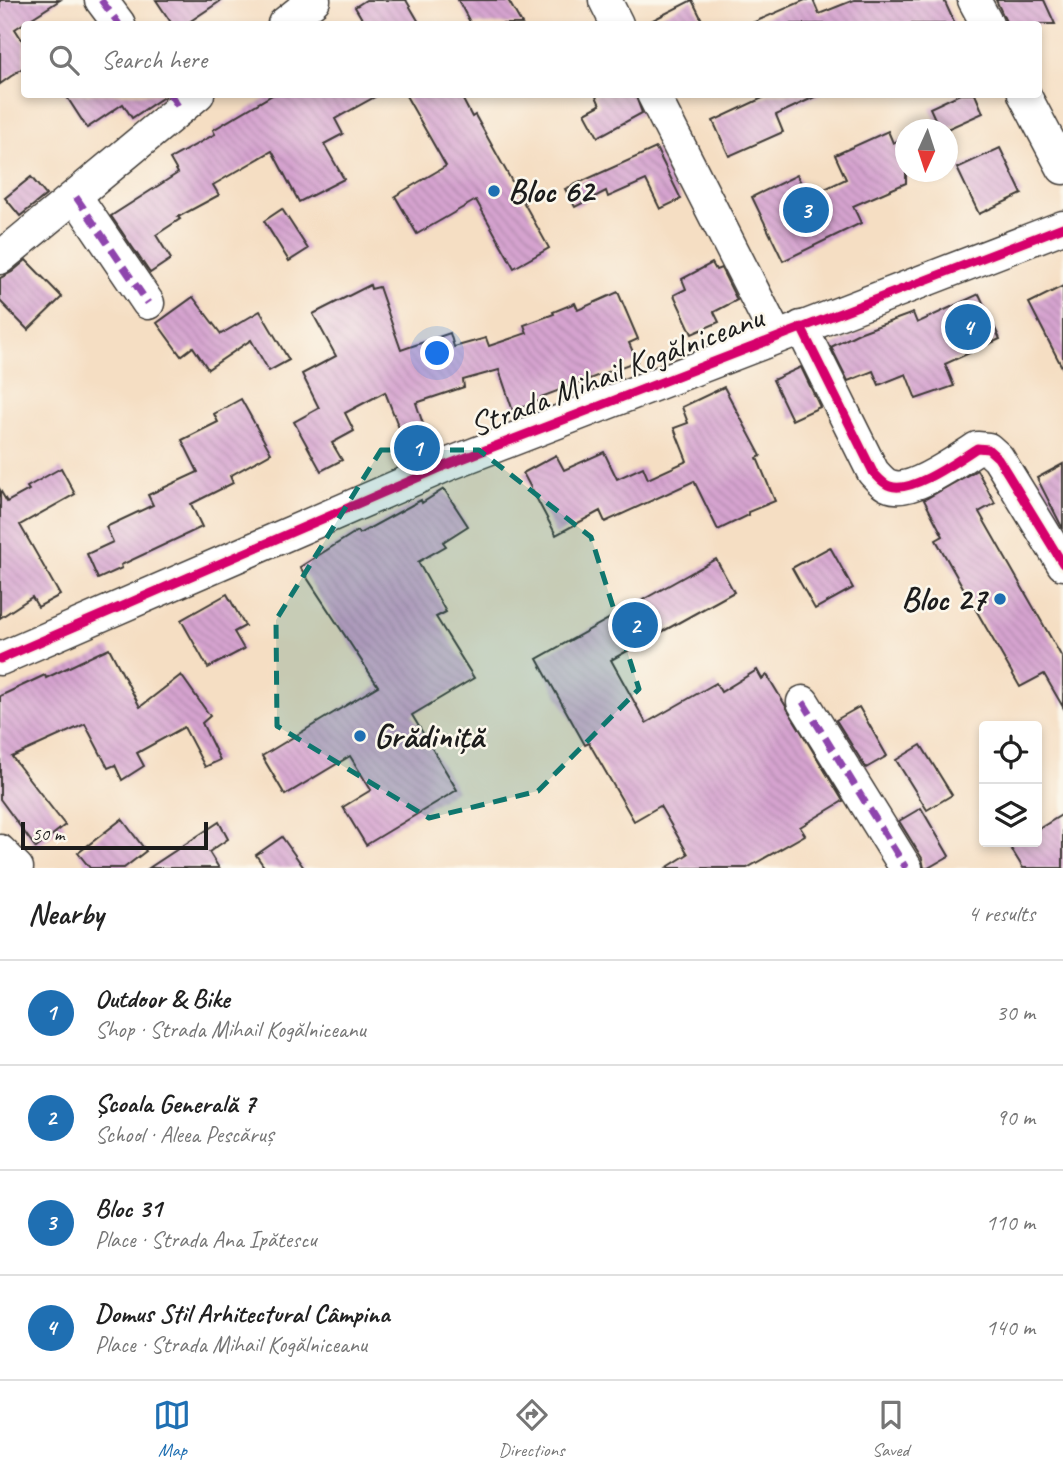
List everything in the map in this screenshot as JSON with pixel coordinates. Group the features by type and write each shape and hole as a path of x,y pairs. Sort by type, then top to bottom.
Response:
{"street":[{"path":"101,0 117,21"},
{"path":"288,21 314,0"},
{"path":"605,0 616,21"},
{"path":"974,0 985,21"},
{"path":"655,98 873,472 887,486 901,488 921,481 977,448 988,449 998,458 1063,564"},
{"path":"1026,98 1063,168"},
{"path":"0,258 76,197 182,99"},
{"path":"76,197 148,303"},
{"name":"Strada Mihail Kogălniceanu","path":"0,659 418,477 1063,227"},
{"path":"803,702 906,868"},
{"path":"0,851 17,868"}],"highlighted area":[{"path":"381,450 479,450 591,537 639,689 538,791 429,818 277,726 276,620"}],"building":[{"path":"0,0 60,0 27,21 21,21 21,25 15,29 21,38 21,69 0,84"},
{"path":"156,0 222,0 190,21 170,21"},
{"path":"366,0 406,0 418,21 363,21 355,7"},
{"path":"458,0 508,0 520,21 469,21"},
{"path":"692,0 702,21 651,21"},
{"path":"805,0 813,0 819,14 854,0 944,0 954,21 757,21"},
{"path":"996,0 1044,0 1055,24 1042,24 1042,21 1006,21"},
{"path":"68,98 162,98 132,118 123,104 87,128"},
{"path":"267,98 373,98 335,119 343,134 324,144 344,179 299,202 272,151 213,185 219,195 178,217 180,219 156,235 171,259 150,273 111,216 178,173 170,159 215,134 213,130"},
{"path":"407,98 462,98 472,117 475,115 549,248 514,268 476,200 417,234 395,196 446,166"},
{"path":"597,98 636,98 642,113 598,137 585,113 600,105"},
{"path":"762,98 812,98 776,115 783,132 729,156 713,121"},
{"path":"951,98 977,98 983,113 958,124 958,119 935,119 930,108"},
{"path":"888,131 893,143 895,142 895,182 906,183 853,206 861,223 783,261 752,197 797,175 808,197 846,179 835,155"},
{"path":"656,148 681,199 660,209 646,180 608,197 606,191 575,207 565,189"},
{"path":"1000,148 1022,194 979,214 958,168"},
{"path":"31,177 46,195 20,216 5,198"},
{"path":"282,209 308,249 289,261 264,221"},
{"path":"26,260 62,297 28,330 0,301 0,278"},
{"path":"712,263 716,270 721,268 737,300 714,312 719,322 692,334 674,295 686,289 682,279"},
{"path":"370,285 371,289 379,287 401,350 450,333 454,347 486,338 489,346 527,333 524,325 554,314 553,312 575,303 578,310 618,292 638,339 629,343 637,361 541,397 542,400 513,411 499,370 463,380 464,387 416,403 429,453 411,459 385,392 345,413 354,431 332,443 342,460 321,471 294,422 319,408 302,374 336,356 313,314"},
{"path":"1063,286 1063,369 1029,303"},
{"path":"979,294 1000,339 945,364 954,386 916,399 906,374 879,385 873,371 848,381 831,347 859,333 913,313 917,323"},
{"path":"193,297 221,334 260,311 289,360 269,371 251,340 208,369 193,347 181,356 157,323"},
{"path":"801,367 820,407 792,420 773,380"},
{"path":"724,387 761,456 757,458 775,501 748,512 749,515 718,530 694,481 605,522 600,511 556,535 523,473 556,455 564,470 604,452 617,479 643,467 648,479 687,461 674,428 688,423 682,407"},
{"path":"241,399 271,453 230,476 233,483 191,504 202,527 121,565 122,568 98,579 87,554 113,542 106,527 153,505 148,495 198,472 182,440 218,422 214,414"},
{"path":"1063,464 1063,529 1037,478"},
{"path":"61,468 75,494 20,525 60,595 38,607 32,597 0,618 0,490 7,502"},
{"name":"Bloc 27","path":"977,470 995,503 979,512 1063,659 1063,707 1044,674 1020,687 936,540 943,536 924,500"},
{"path":"444,489 468,526 443,542 446,546 418,562 446,612 436,617 474,678 412,715 457,790 366,845 343,807 371,790 350,756 285,795 262,756 378,686 300,567 357,531 359,534"},
{"path":"830,547 853,588 815,609 792,568"},
{"path":"716,559 734,592 611,660 646,723 716,683 721,692 757,670 762,679 767,675 843,801 800,827 805,835 747,868 666,868 688,854 660,806 634,821 589,743 585,745 537,659"},
{"path":"227,594 245,626 234,632 244,649 208,668 181,620"},
{"path":"109,648 140,707 181,675 210,716 202,723 220,760 205,767 184,727 137,753 144,766 122,780 115,765 108,768 85,724 12,757 65,825 36,848 0,799 0,696"},
{"path":"859,707 887,756 866,768 836,720"},
{"path":"921,745 952,795 927,810 896,760"},
{"path":"921,808 949,856 928,868 924,868 922,858 899,821"},
{"path":"1063,814 1063,868 1023,868 1010,847 1042,847 1042,827"},
{"path":"122,819 146,851 124,868 90,868 78,853"},
{"path":"219,822 228,839 209,852 219,868 149,868"},
{"path":"282,837 304,868 265,868 256,855"}],"marked path":[{"path":"101,0 117,21"},
{"path":"173,98 180,109"},
{"path":"76,197 148,303"},
{"path":"803,702 906,868"}],"cycle path":[{"path":"0,659 449,464 1063,227"},
{"path":"801,327 873,472 885,484 899,487 922,481 977,448 988,449 998,458 1063,564"}],"place":[{"name":"Bloc 62","path":"494,191"},
{"name":"Bloc 31","path":"806,210"},
{"name":"Domus Stil Arhitectural Câmpina","path":"968,327"},
{"name":"Outdoor & Bike","path":"417,448"},
{"name":"Bloc 27","path":"1000,599"},
{"name":"Școala Generală 7","path":"635,625"},
{"name":"Grădiniță","path":"360,736"}]}
